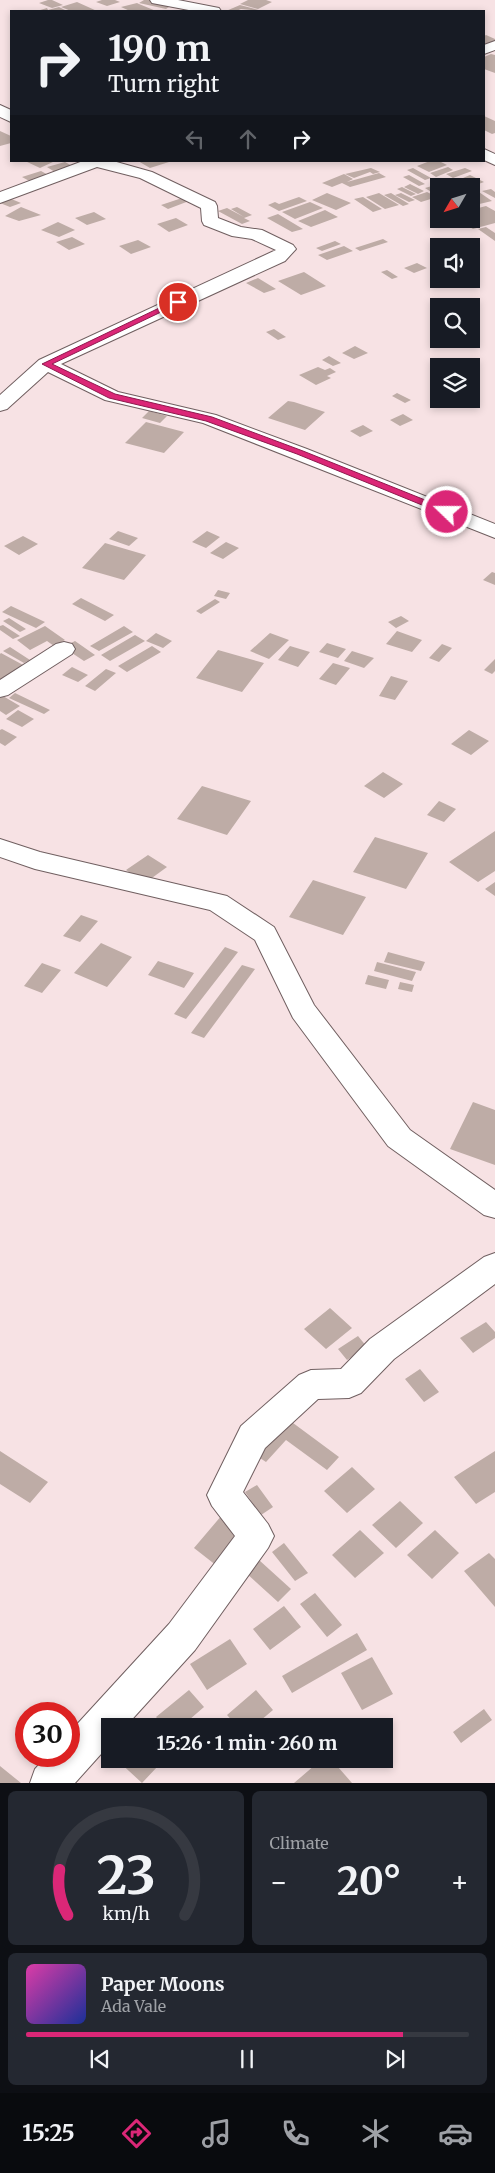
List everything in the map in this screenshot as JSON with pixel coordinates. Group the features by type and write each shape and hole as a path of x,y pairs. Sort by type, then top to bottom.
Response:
{"street":[{"path":"157,0 209,10"},
{"path":"0,198 98,162 146,175 209,206 210,221 238,232 256,234 287,249 279,257 46,364 0,405"},
{"path":"46,364 112,396 209,419 300,452 495,532"},
{"path":"0,690 64,649"},
{"path":"0,848 35,860 218,903 265,934 303,1011 399,1138 495,1206"},
{"path":"49,1783 182,1637 256,1536 224,1494 253,1437 311,1386 349,1383 382,1348 495,1266"}],"building":[{"path":"48,0 63,5 52,8 39,3"},
{"path":"102,0 120,2 107,6 96,2"},
{"path":"144,0 172,5 166,9 139,3"},
{"path":"248,0 272,2 258,9 240,4"},
{"path":"77,2 95,10 68,10 61,7"},
{"path":"137,3 154,10 128,10 121,7"},
{"path":"240,5 258,10 241,9 228,10"},
{"path":"59,7 65,10 48,10"},
{"path":"485,36 495,39 495,44 485,47"},
{"path":"491,54 495,55 495,73 485,69 485,57"},
{"path":"485,116 495,121 495,133 492,134 485,130"},
{"path":"0,131 10,136 10,143 0,146"},
{"path":"27,162 53,162 40,168"},
{"path":"65,162 76,168 58,174 47,167"},
{"path":"140,162 169,162 150,168"},
{"path":"427,162 441,162 447,165 429,172 417,166"},
{"path":"448,167 453,170 436,177 430,173"},
{"path":"371,168 380,172 373,174 370,172 354,178 345,174"},
{"path":"413,168 431,178 425,180 407,170"},
{"path":"465,168 472,171 453,178 446,174"},
{"path":"41,171 52,177 33,183 22,177"},
{"path":"379,173 386,177 350,187 342,183 332,187 322,183 344,174 353,179 347,182"},
{"path":"409,175 425,184 419,186 403,177"},
{"path":"470,175 476,178 463,178"},
{"path":"410,184 424,191 418,194 404,187"},
{"path":"402,187 416,194 411,196 397,189"},
{"path":"491,189 495,192 495,198 482,191"},
{"path":"427,192 430,194 430,199 421,202 412,197"},
{"path":"327,193 351,203 336,210 312,200"},
{"path":"379,193 399,205 385,209 366,197"},
{"path":"391,193 409,204 403,206 384,195"},
{"path":"401,193 415,200 409,202 395,195"},
{"path":"480,193 492,201 480,204"},
{"path":"299,197 307,201 279,211 268,205 275,202 279,204"},
{"path":"363,197 382,209 373,212 354,199"},
{"path":"9,198 21,203 10,207 0,203"},
{"path":"182,198 189,201 168,209 161,205"},
{"path":"310,202 323,208 295,219 282,212"},
{"path":"486,206 495,211 495,223 480,227 480,208"},
{"path":"21,207 41,215 19,221 5,216"},
{"path":"237,207 252,215 244,218 250,221 242,224 218,211 227,208 244,217 231,209"},
{"path":"325,210 338,217 311,227 298,221"},
{"path":"94,212 106,219 87,225 75,218"},
{"path":"278,214 303,229 292,232 267,218"},
{"path":"176,218 188,225 169,232 157,224"},
{"path":"58,222 75,230 59,237 41,230"},
{"path":"486,227 495,233 495,241 478,229"},
{"path":"72,237 85,244 69,250 56,242"},
{"path":"383,239 388,242 360,251 355,248"},
{"path":"138,240 151,247 131,254 119,246"},
{"path":"335,241 341,244 322,251 316,248"},
{"path":"344,246 353,251 327,260 318,255"},
{"path":"417,263 427,268 414,273 404,268"},
{"path":"387,270 398,277 392,279 381,272"},
{"path":"304,272 326,286 301,295 278,281"},
{"path":"258,278 276,289 264,293 246,283"},
{"path":"274,329 286,337 278,340 266,332"},
{"path":"355,346 368,353 354,359 342,353"},
{"path":"329,356 341,363 333,366 322,360"},
{"path":"318,367 325,370 330,368 336,372 327,376 331,378 316,385 299,375"},
{"path":"397,393 411,400 405,403 392,396"},
{"path":"288,401 325,412 305,430 268,418"},
{"path":"149,411 167,416 160,423 142,418"},
{"path":"403,414 413,420 400,426 390,420"},
{"path":"146,422 184,432 164,453 125,443"},
{"path":"363,425 373,431 360,437 350,431"},
{"path":"118,531 138,538 129,546 109,539"},
{"path":"207,531 220,537 206,548 192,542"},
{"path":"23,536 38,544 19,555 4,546"},
{"path":"226,542 239,548 223,559 210,553"},
{"path":"105,543 146,555 124,580 82,568"},
{"path":"492,572 495,573 495,585 483,580"},
{"path":"218,590 230,593 226,599 214,596"},
{"path":"81,598 114,615 105,621 72,604"},
{"path":"215,599 220,602 201,614 196,611"},
{"path":"11,606 45,622 36,628 2,612"},
{"path":"401,616 409,621 396,628 388,622"},
{"path":"9,618 26,629 20,632 3,621"},
{"path":"3,625 20,636 13,639 0,630 0,626"},
{"path":"45,626 65,640 54,646 47,641 30,650 17,640"},
{"path":"124,626 133,632 99,651 90,646"},
{"path":"397,631 422,640 412,652 386,644"},
{"path":"156,633 172,641 163,648 146,641"},
{"path":"270,633 289,640 269,659 250,651"},
{"path":"135,635 145,641 110,661 101,655"},
{"path":"75,641 95,655 84,661 63,647"},
{"path":"327,643 346,649 338,658 319,652"},
{"path":"442,644 452,648 439,662 429,658"},
{"path":"152,646 161,652 127,672 118,666"},
{"path":"290,646 310,652 298,667 278,660"},
{"path":"10,647 30,660 24,663 3,651"},
{"path":"218,650 264,663 242,692 196,678"},
{"path":"352,651 374,658 364,668 344,661"},
{"path":"0,654 25,666 0,683"},
{"path":"495,659 495,671 492,674 484,670"},
{"path":"333,663 350,668 336,685 319,679"},
{"path":"72,667 88,675 78,682 62,675"},
{"path":"106,669 116,673 95,691 85,686"},
{"path":"391,676 408,681 395,700 379,696"},
{"path":"15,693 50,710 44,714 9,698"},
{"path":"3,696 20,706 6,715 0,711 0,698"},
{"path":"18,710 34,719 22,727 6,719"},
{"path":"2,729 17,737 5,746 0,743 0,730"},
{"path":"469,730 489,741 471,755 451,744"},
{"path":"383,772 403,784 384,798 364,786"},
{"path":"202,786 251,801 227,835 177,819"},
{"path":"439,801 456,809 444,822 427,815"},
{"path":"495,831 495,871 478,882 449,862"},
{"path":"375,837 428,853 406,889 353,872"},
{"path":"148,855 167,867 145,883 126,870"},
{"path":"313,880 366,897 343,935 289,917"},
{"path":"495,882 495,896 485,889"},
{"path":"81,915 98,921 80,942 63,936"},
{"path":"101,943 132,957 107,987 74,973"},
{"path":"225,947 238,952 186,1019 174,1014"},
{"path":"388,952 425,962 421,971 384,962"},
{"path":"158,961 194,973 184,988 148,975"},
{"path":"377,962 416,972 412,981 374,971"},
{"path":"42,963 61,970 42,993 24,986"},
{"path":"242,965 255,969 204,1038 191,1033"},
{"path":"368,975 389,980 386,989 365,984"},
{"path":"400,982 414,985 412,992 398,989"},
{"path":"473,1102 495,1110 495,1165 450,1149"},
{"path":"330,1308 352,1328 326,1349 304,1329"},
{"path":"486,1322 495,1332 495,1338 473,1353 460,1338"},
{"path":"358,1336 367,1347 347,1360 338,1349"},
{"path":"420,1369 439,1392 424,1402 405,1379"},
{"path":"289,1420 339,1457 327,1470 286,1440 266,1462 257,1456"},
{"path":"0,1451 48,1482 30,1503 0,1484"},
{"path":"495,1451 495,1492 476,1504 454,1477"},
{"path":"352,1467 375,1489 347,1513 324,1491"},
{"path":"257,1485 273,1507 261,1515 245,1492"},
{"path":"400,1501 423,1523 396,1548 372,1525"},
{"path":"222,1515 245,1533 217,1566 194,1548"},
{"path":"360,1530 384,1553 355,1578 332,1555"},
{"path":"435,1530 459,1553 432,1579 407,1555"},
{"path":"284,1543 308,1573 295,1581 272,1552"},
{"path":"489,1553 495,1559 495,1607 464,1571"},
{"path":"259,1560 291,1589 278,1602 246,1573"},
{"path":"315,1593 342,1625 327,1637 300,1604"},
{"path":"284,1606 301,1627 270,1650 253,1629"},
{"path":"357,1633 367,1650 292,1693 282,1676"},
{"path":"230,1639 247,1664 207,1690 190,1664"},
{"path":"372,1657 393,1694 362,1710 341,1673"},
{"path":"189,1690 204,1707 191,1718 156,1717"},
{"path":"256,1690 273,1710 264,1718 230,1718 227,1715"},
{"path":"484,1709 492,1720 461,1743 453,1732"},
{"path":"0,1766 21,1783 0,1783"},
{"path":"126,1768 156,1768 142,1783"},
{"path":"312,1768 339,1768 352,1783 294,1783"}],"route":[{"path":"178,302 46,364 112,396 209,419 300,452 447,512"}]}
